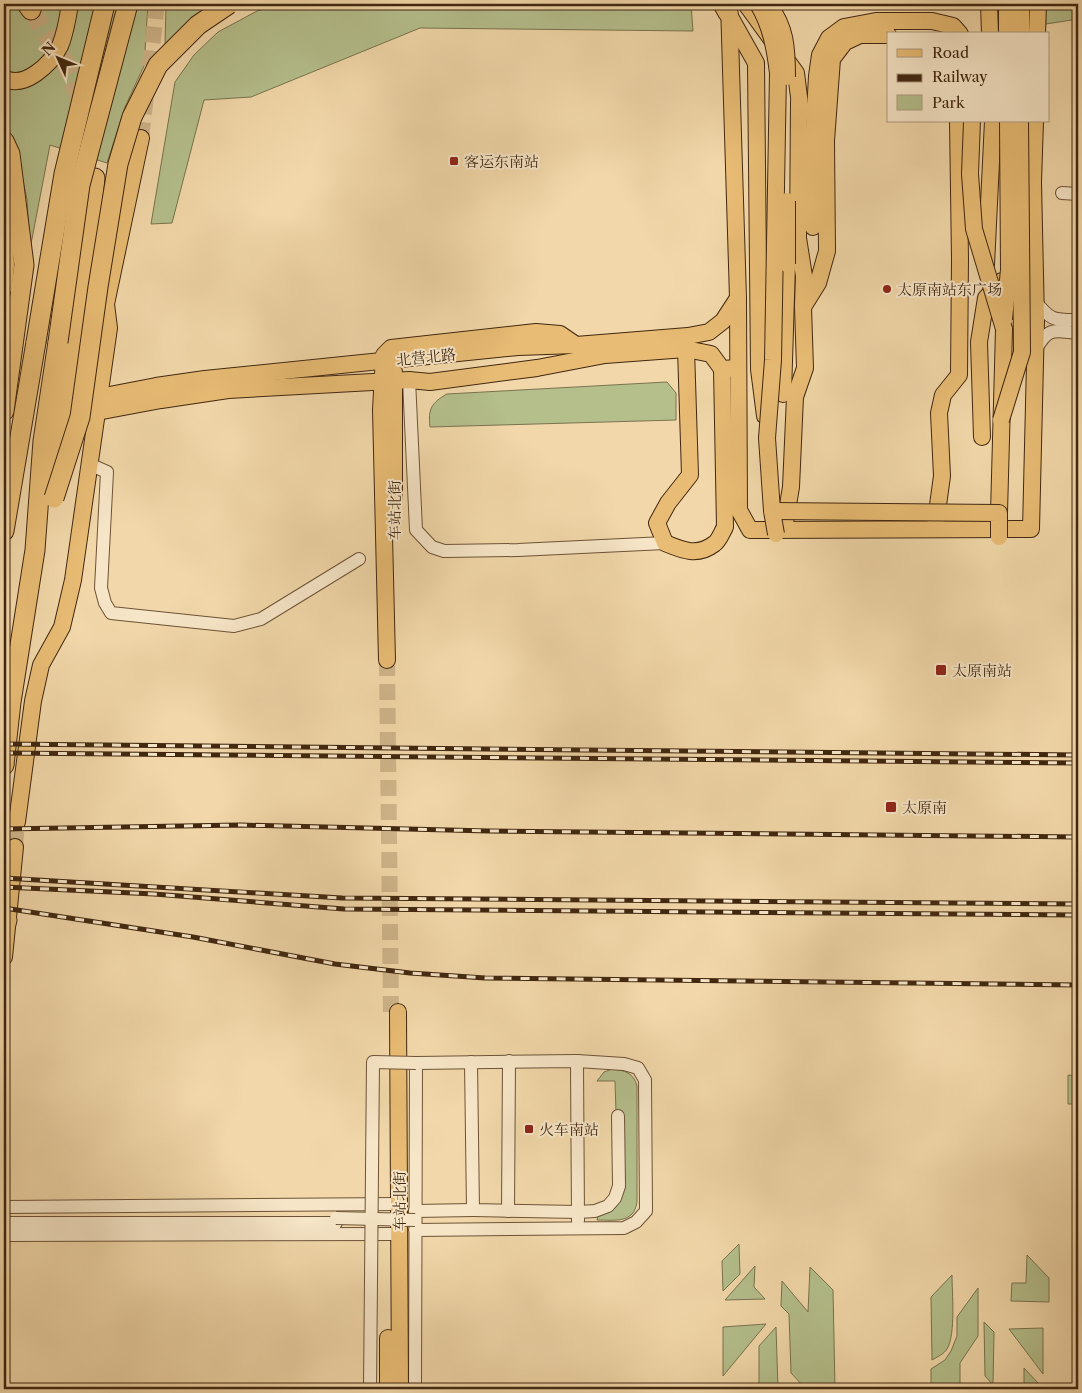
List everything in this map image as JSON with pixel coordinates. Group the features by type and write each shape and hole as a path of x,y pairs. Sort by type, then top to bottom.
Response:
{"highway":[{"path":"4,524 64,174 104,4"},
{"path":"4,766 35,550 43,441 80,185 128,4"},
{"path":"35,550 80,417 98,287 118,164 132,117 158,65 198,25 229,4"},
{"path":"4,141 10,154 24,265 4,411"},
{"path":"54,498 64,412 90,236 94,178"},
{"path":"4,451 4,524"}],"main road":[{"path":"4,78 9,81 27,79 45,66 60,46 70,4"},
{"path":"746,4 796,73 803,129 812,166"},
{"path":"758,4 773,37 778,72 773,360 768,438"},
{"path":"768,4 778,19 788,48 787,264 783,394"},
{"path":"988,4 990,32"},
{"path":"1007,4 1007,32"},
{"path":"1021,4 1021,32"},
{"path":"1037,32 1038,4"},
{"path":"727,7 756,62 760,369 768,438 772,511 776,534 999,537 1004,329 1009,270 1008,122"},
{"path":"686,349 690,476 668,503 658,523 665,543 696,553 715,544 724,527 730,369 738,298 727,7"},
{"path":"813,227 812,166 817,76 820,55 829,38 844,26 876,21 932,21 953,26 958,32"},
{"path":"803,307 818,283 826,250 826,141 832,59 845,42 860,35 887,35"},
{"path":"784,529 791,487 795,397 805,368 804,276 798,238 800,102"},
{"path":"935,529 942,476 939,413 943,395 959,375 958,122"},
{"path":"972,122 970,174 974,229 1004,329"},
{"path":"982,437 980,342 986,298 987,221 993,122"},
{"path":"1001,420 1022,352 1020,122"},
{"path":"730,369 739,510 750,530 1031,529 1035,352 1033,182 1035,122"},
{"path":"17,822 33,701 41,665 62,627 73,580 109,328 106,304 141,138"},
{"path":"812,166 826,141"},
{"path":"4,219 6,266 4,288"},
{"path":"986,298 1034,246"},
{"path":"787,264 803,307"},
{"name":"北营北路","path":"98,405 156,386 205,379 518,347 576,345 688,336 708,332 723,321 738,298"},
{"path":"389,361 384,355 391,348 536,332 560,334 576,345"},
{"name":"北营北路","path":"98,405 203,393 395,381 430,382 537,368 605,355 686,349 711,354 730,369"},
{"path":"427,356 416,364 414,373 430,382"},
{"name":"车站北街","path":"389,361 395,381 391,659"},
{"path":"772,511 999,513"},
{"path":"4,957 15,847"},
{"name":"车站北街","path":"394,1013 394,1204 408,1225 394,1258 400,1389"},
{"path":"388,1389 394,1258"}],"street":[{"path":"1062,193 1078,194"},
{"path":"1035,301 1046,314 1057,320 1078,320"},
{"path":"1035,352 1044,336 1052,331 1078,333"},
{"path":"395,381 416,530 432,547 444,550 518,550 665,543"},
{"path":"89,464 107,472 101,588 110,613 234,626 261,619 359,559"},
{"path":"577,1061 578,1229"},
{"path":"4,1235 408,1225 578,1229 624,1228 636,1222 646,1211 645,1080 638,1068 632,1065 577,1061 373,1062 371,1221 370,1389"},
{"path":"472,1062 473,1210"},
{"path":"508,1211 509,1062"},
{"path":"415,1389 408,1225 421,1063"},
{"path":"4,1223 65,1221 371,1221 408,1225 429,1211 595,1211 608,1206 615,1198 618,1186 618,1116"},
{"path":"4,1207 394,1204"},
{"path":"4,1218 65,1221"}],"green space":[{"path":"4,4 148,4 144,66 125,107 107,163 50,145 30,249 27,199 16,150 4,121"},
{"path":"166,4 213,4 202,10 165,47"},
{"path":"280,4 691,4 693,31 420,28 251,97 204,100 172,223 151,224 175,82 194,55 218,32 257,11"},
{"path":"1051,4 1078,4 1078,19 1046,24 1045,13"},
{"path":"667,382 676,393 676,420 430,427 430,411 432,407 437,400 447,394"},
{"path":"612,1069 621,1070 631,1075 637,1086 637,1202 632,1214 628,1217 616,1220 597,1220 598,1216 613,1209 619,1201 624,1185 616,1113 615,1081 597,1081 604,1072"},
{"path":"1068,1075 1078,1076 1078,1104 1068,1104"},
{"path":"739,1244 740,1274 723,1291 722,1261"},
{"path":"1027,1255 1049,1278 1049,1302 1011,1301 1012,1283 1026,1283"},
{"path":"755,1266 754,1287 765,1299 725,1300"},
{"path":"810,1267 833,1290 835,1389 806,1389 791,1373 789,1314 781,1306 782,1281 808,1312"},
{"path":"952,1275 952,1334 947,1349 932,1360 931,1297"},
{"path":"978,1288 978,1336 960,1363 960,1389 931,1389 931,1369 945,1360 951,1351 957,1336 957,1317"},
{"path":"984,1322 994,1332 993,1385 985,1376"},
{"path":"766,1324 723,1376 723,1327"},
{"path":"776,1327 778,1389 759,1389 759,1346"},
{"path":"1043,1328 1043,1374 1009,1329"},
{"path":"1024,1368 1039,1384 1039,1389 1024,1389"}],"tunnel":[{"path":"141,138 157,4"},
{"path":"31,10 65,63 86,112 90,147"},
{"path":"387,660 391,1013"},
{"path":"15,847 17,822"}],"railway":[{"path":"4,744 1078,755"},
{"path":"4,753 1078,763"},
{"path":"4,829 240,825 489,831 1078,837"},
{"path":"4,878 342,898 1078,904"},
{"path":"4,887 154,894 344,909 1078,915"},
{"path":"4,908 193,937 335,964 410,973 485,978 1078,985"}],"place":[{"name":"客运东南站","path":"454,161"},
{"name":"太原南站东广场","path":"887,289"},
{"name":"太原南站","path":"941,670"},
{"name":"太原南","path":"891,807"},
{"name":"火车南站","path":"529,1129"}]}
